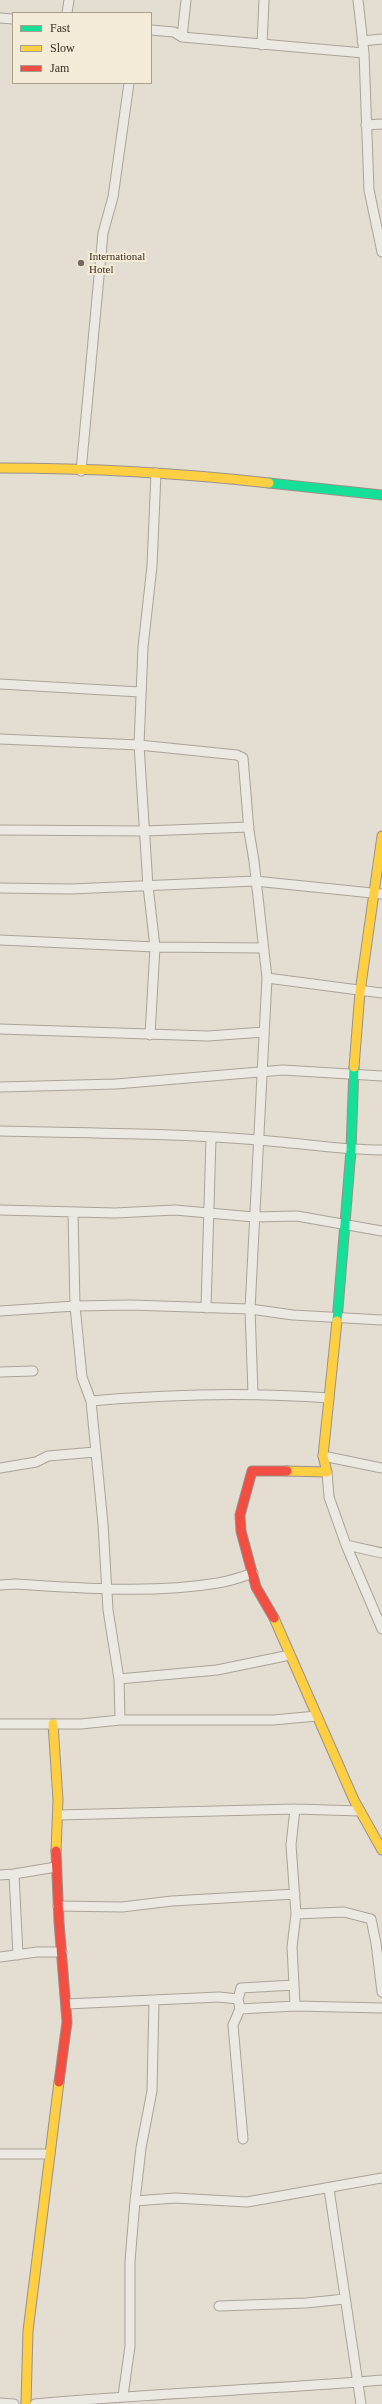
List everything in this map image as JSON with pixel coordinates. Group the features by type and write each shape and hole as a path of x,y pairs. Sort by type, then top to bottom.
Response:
{"main road":[{"path":"0,468 42,468 80,471 156,473 306,485 382,495"},
{"path":"382,836 377,894 360,992 353,1074 350,1150 329,1398 322,1456 327,1472 252,1471 240,1515 241,1531 256,1587 275,1619 360,1811 382,1850"},
{"path":"26,2404 28,2331 50,2154 54,2134 57,2096 68,2022 56,1867 58,1815 53,1724"}],"street":[{"path":"67,12 70,0"},
{"path":"182,37 186,0"},
{"path":"262,45 264,0"},
{"path":"358,0 364,54 369,190 379,229 382,252"},
{"path":"0,18 12,19"},
{"path":"152,30 174,32 182,37 364,54"},
{"path":"372,40 382,31"},
{"path":"362,41 382,39"},
{"path":"80,471 103,233 113,197 129,84"},
{"path":"366,125 382,124"},
{"path":"150,1035 155,947 148,886 138,745 140,692 152,566 156,473"},
{"path":"0,684 140,692"},
{"path":"0,739 138,745 237,755 243,758 249,827 266,978 263,1071 257,1140 250,1309 253,1394"},
{"path":"0,830 145,831 249,827"},
{"path":"0,888 70,889 255,881 377,894"},
{"path":"0,940 155,947 263,948"},
{"path":"266,978 360,992 382,993"},
{"path":"0,1029 208,1036 264,1032"},
{"path":"0,1087 116,1084 283,1070 382,1076"},
{"path":"0,1131 161,1134 257,1140 350,1150 382,1150"},
{"path":"206,1308 211,1138"},
{"path":"0,1210 115,1213 175,1210 254,1217 297,1216 382,1232"},
{"path":"73,1212 75,1306 82,1377 90,1402 107,1590 114,1652 119,1679 120,1720"},
{"path":"0,1311 75,1306 250,1309 336,1318 382,1320"},
{"path":"0,1372 33,1371"},
{"path":"90,1402 156,1395 253,1394 329,1398"},
{"path":"0,1468 36,1462 48,1456 95,1452"},
{"path":"322,1456 382,1468"},
{"path":"327,1472 329,1497 346,1545 382,1629"},
{"path":"346,1545 382,1553"},
{"path":"0,1585 15,1584 107,1590 219,1583 253,1573"},
{"path":"119,1679 217,1670 290,1655"},
{"path":"0,1724 81,1724 120,1720 274,1720 317,1716"},
{"path":"58,1815 295,1809 360,1811"},
{"path":"295,1809 291,1845 296,1914 292,1947 295,2006"},
{"path":"0,1875 56,1867"},
{"path":"14,1874 18,1955"},
{"path":"58,1906 122,1907 294,1894"},
{"path":"296,1914 344,1912 371,1919 376,1943 382,1992"},
{"path":"0,1957 37,1952 62,1952"},
{"path":"243,2138 233,2025 240,2009 238,1999 241,1988 294,1985"},
{"path":"66,2004 219,1997 238,1999"},
{"path":"123,2396 130,2346 130,2261 135,2201 141,2148 152,2091 154,2001"},
{"path":"240,2009 295,2006 382,2008"},
{"path":"0,2154 50,2154"},
{"path":"135,2201 175,2198 247,2202 330,2189 382,2178"},
{"path":"330,2189 361,2404"},
{"path":"219,2306 306,2303 345,2299"},
{"path":"35,2404 123,2396 382,2380"},
{"path":"0,2403 14,2404"}],"traffic: fast":[{"path":"269,483 382,495"},
{"path":"337,1321 351,1150 354,1067"}],"traffic: slow":[{"path":"0,468 135,472 202,476 269,483"},
{"path":"354,1067 360,992 382,836"},
{"path":"287,1471 327,1472 323,1456 337,1321"},
{"path":"274,1618 354,1800 382,1850"},
{"path":"53,1724 58,1800 56,1851"},
{"path":"26,2404 28,2331 59,2082"}],"traffic: jam":[{"path":"274,1618 256,1587 241,1531 240,1515 252,1471 287,1471"},
{"path":"56,1851 59,1922 67,2022 59,2082"}],"place":[{"name":"International Hotel","path":"81,263"}]}
